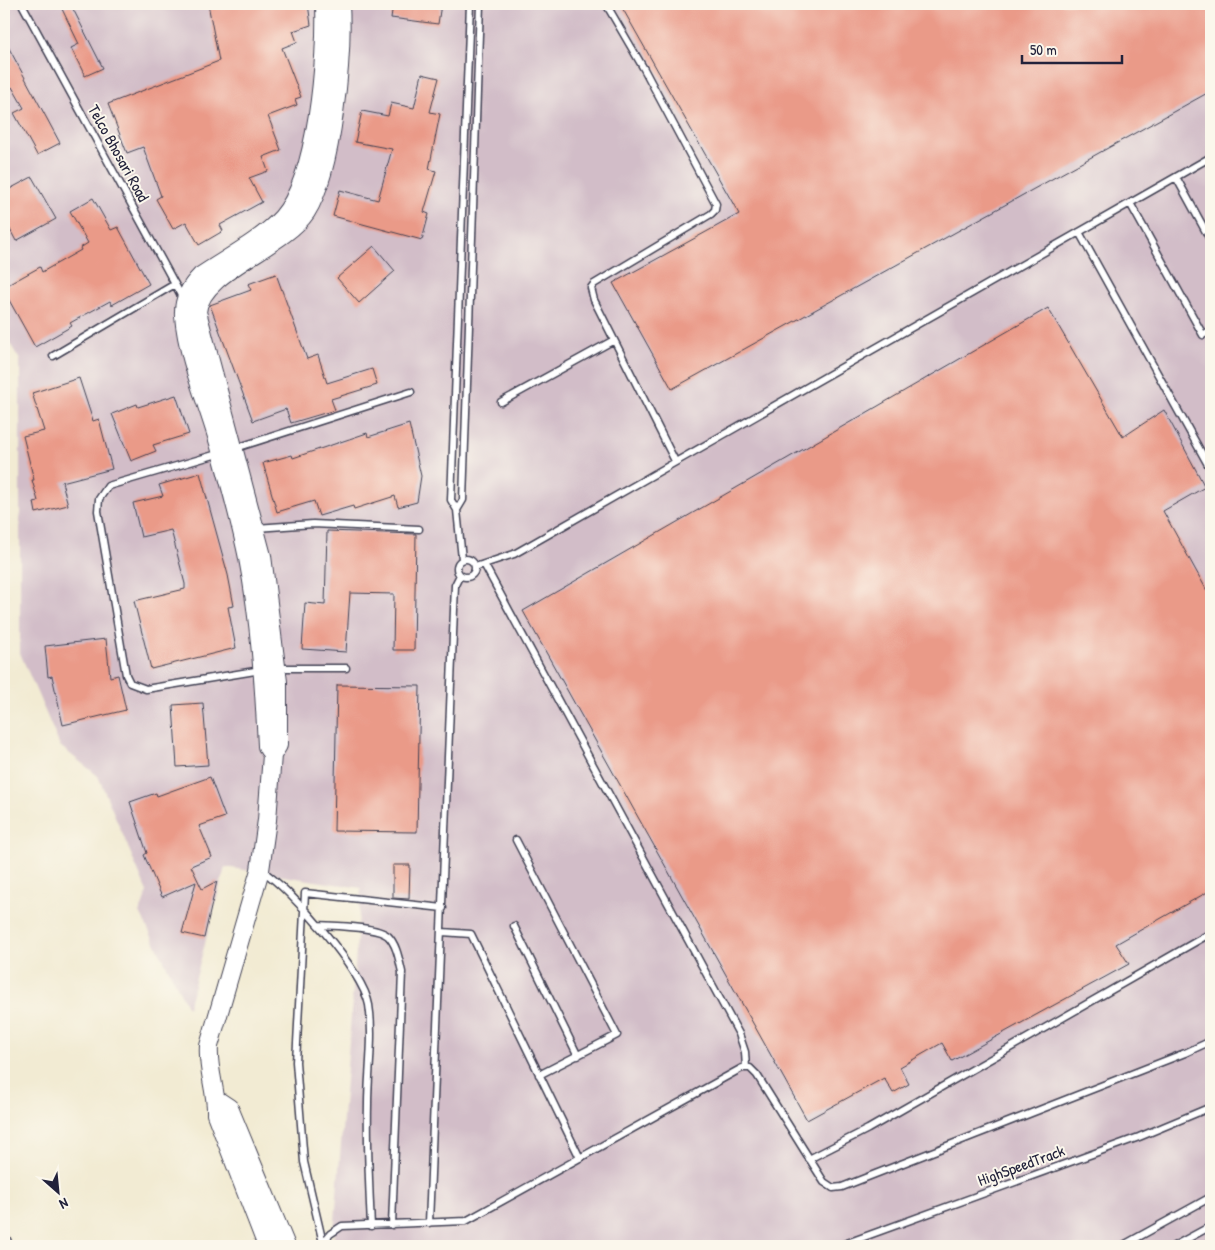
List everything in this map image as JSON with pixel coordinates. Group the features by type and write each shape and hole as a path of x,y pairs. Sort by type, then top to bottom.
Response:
{"street":[{"path":"267,1246 216,1114 217,1100 208,1064 209,1046 260,870 268,820 272,754 278,745 270,669 262,556 248,530 190,306 192,285 201,276 282,219 301,188 310,162 319,102 326,21 325,4"},
{"path":"190,306 197,302 206,288 283,235 305,213 312,202 321,176 340,63 340,4"},
{"path":"217,1100 229,1108 286,1246"},
{"path":"4,1240 6,1246"}],"lane":[{"name":"Telco Bhosari Road","path":"22,4 175,284 190,306"},
{"path":"429,1224 455,585 460,575 457,567 462,559 456,510 451,500 470,4"},
{"path":"456,510 463,500 480,4"},
{"path":"606,4 644,69 716,204 715,210 711,214 594,284 591,293 675,461"},
{"path":"475,566 514,554 1211,158"},
{"path":"1176,177 1211,241"},
{"path":"1130,203 1203,334 1211,330"},
{"path":"1079,232 1211,470"},
{"path":"53,356 175,284"},
{"path":"501,402 614,340"},
{"path":"346,668 270,669 146,689 130,683 126,675 98,511 99,499 108,486 228,451 410,392"},
{"path":"248,530 313,524 420,529"},
{"path":"462,559 471,560 475,566"},
{"path":"484,564 739,1034 746,1052 746,1068"},
{"path":"460,575 465,577 471,576 475,566"},
{"path":"516,840 617,1034 539,1075"},
{"path":"260,870 274,879 304,908 318,925 357,978 368,1004 367,1132 371,1226"},
{"path":"323,1244 304,1162 296,1062 305,892 443,908"},
{"path":"318,925 379,931 392,941 398,953 402,972 392,1225"},
{"path":"514,926 578,1056"},
{"path":"442,932 471,934 580,1158"},
{"path":"809,1159 868,1129 1211,933"},
{"path":"323,1244 330,1234 342,1226 429,1224 466,1221 742,1068 750,1068 757,1075 824,1182 833,1188 842,1187 1185,1054 1211,1041"},
{"name":"HighSpeedTrack","path":"839,1246 1139,1137 1211,1107"},
{"path":"1122,1246 1211,1197"},
{"path":"1177,1246 1211,1226"}],"shaded area":[{"path":"4,4 1211,4 1211,1246 333,1246 361,888 225,867 188,1008 140,913 147,892 98,776 60,746 20,653 20,360 4,334"}],"building":[{"path":"208,4 308,4 311,25 293,31 297,42 282,48 301,97 295,99 297,105 268,116 281,150 263,157 268,171 249,178 262,202 220,225 223,231 199,245 186,222 173,229 156,199 161,196 143,147 127,153 108,104 219,61"},
{"path":"393,4 441,4 438,24 391,18"},
{"path":"620,4 1211,4 1211,91 672,389 613,283 739,214"},
{"path":"71,5 103,68 85,76 71,48 79,44 62,9"},
{"path":"4,39 60,143 37,155 14,113 24,108 12,87 4,92"},
{"path":"422,74 439,78 430,112 440,114 429,169 436,171 424,212 429,214 422,240 333,216 340,190 378,200 392,149 355,142 362,111 388,116 391,103 414,108"},
{"path":"32,177 56,219 16,241 4,218 4,192"},
{"path":"93,198 111,230 118,227 149,284 112,305 110,301 70,323 72,326 35,347 4,291 4,287 40,267 42,272 81,250 80,248 88,243 70,211"},
{"path":"374,246 395,271 359,303 337,278"},
{"path":"276,274 307,359 318,355 327,383 372,369 377,385 331,399 335,410 291,423 286,409 253,421 210,305 251,290 248,284"},
{"path":"1048,308 1123,437 1164,410 1205,487 1163,511 1211,598 1211,890 1116,944 1129,964 952,1061 942,1043 900,1067 909,1084 893,1093 884,1078 807,1120 523,611"},
{"path":"79,378 93,421 99,419 112,469 62,482 68,505 36,513 34,502 38,501 23,436 44,431 32,393"},
{"path":"176,395 189,434 153,445 156,451 131,461 112,414 137,404 138,407"},
{"path":"409,424 421,476 417,502 398,507 395,496 354,509 353,506 319,516 314,501 277,512 263,463 292,455 293,458 367,433 368,437"},
{"path":"200,473 228,575 234,606 228,607 236,648 151,669 134,601 185,589 185,584 171,530 141,537 133,503 163,496 159,485"},
{"path":"327,531 416,534 414,650 393,650 394,594 350,593 346,652 302,649 305,603 325,605"},
{"path":"106,639 110,677 118,675 126,710 63,725 52,676 48,677 45,646"},
{"path":"337,685 420,686 417,832 334,831"},
{"path":"203,703 208,765 177,767 173,705"},
{"path":"210,777 225,817 199,826 212,857 191,866 202,889 217,881 204,938 182,933 196,882 162,897 144,855 147,853 130,802 156,793 157,796"},
{"path":"393,865 410,865 409,899 393,898"}]}
